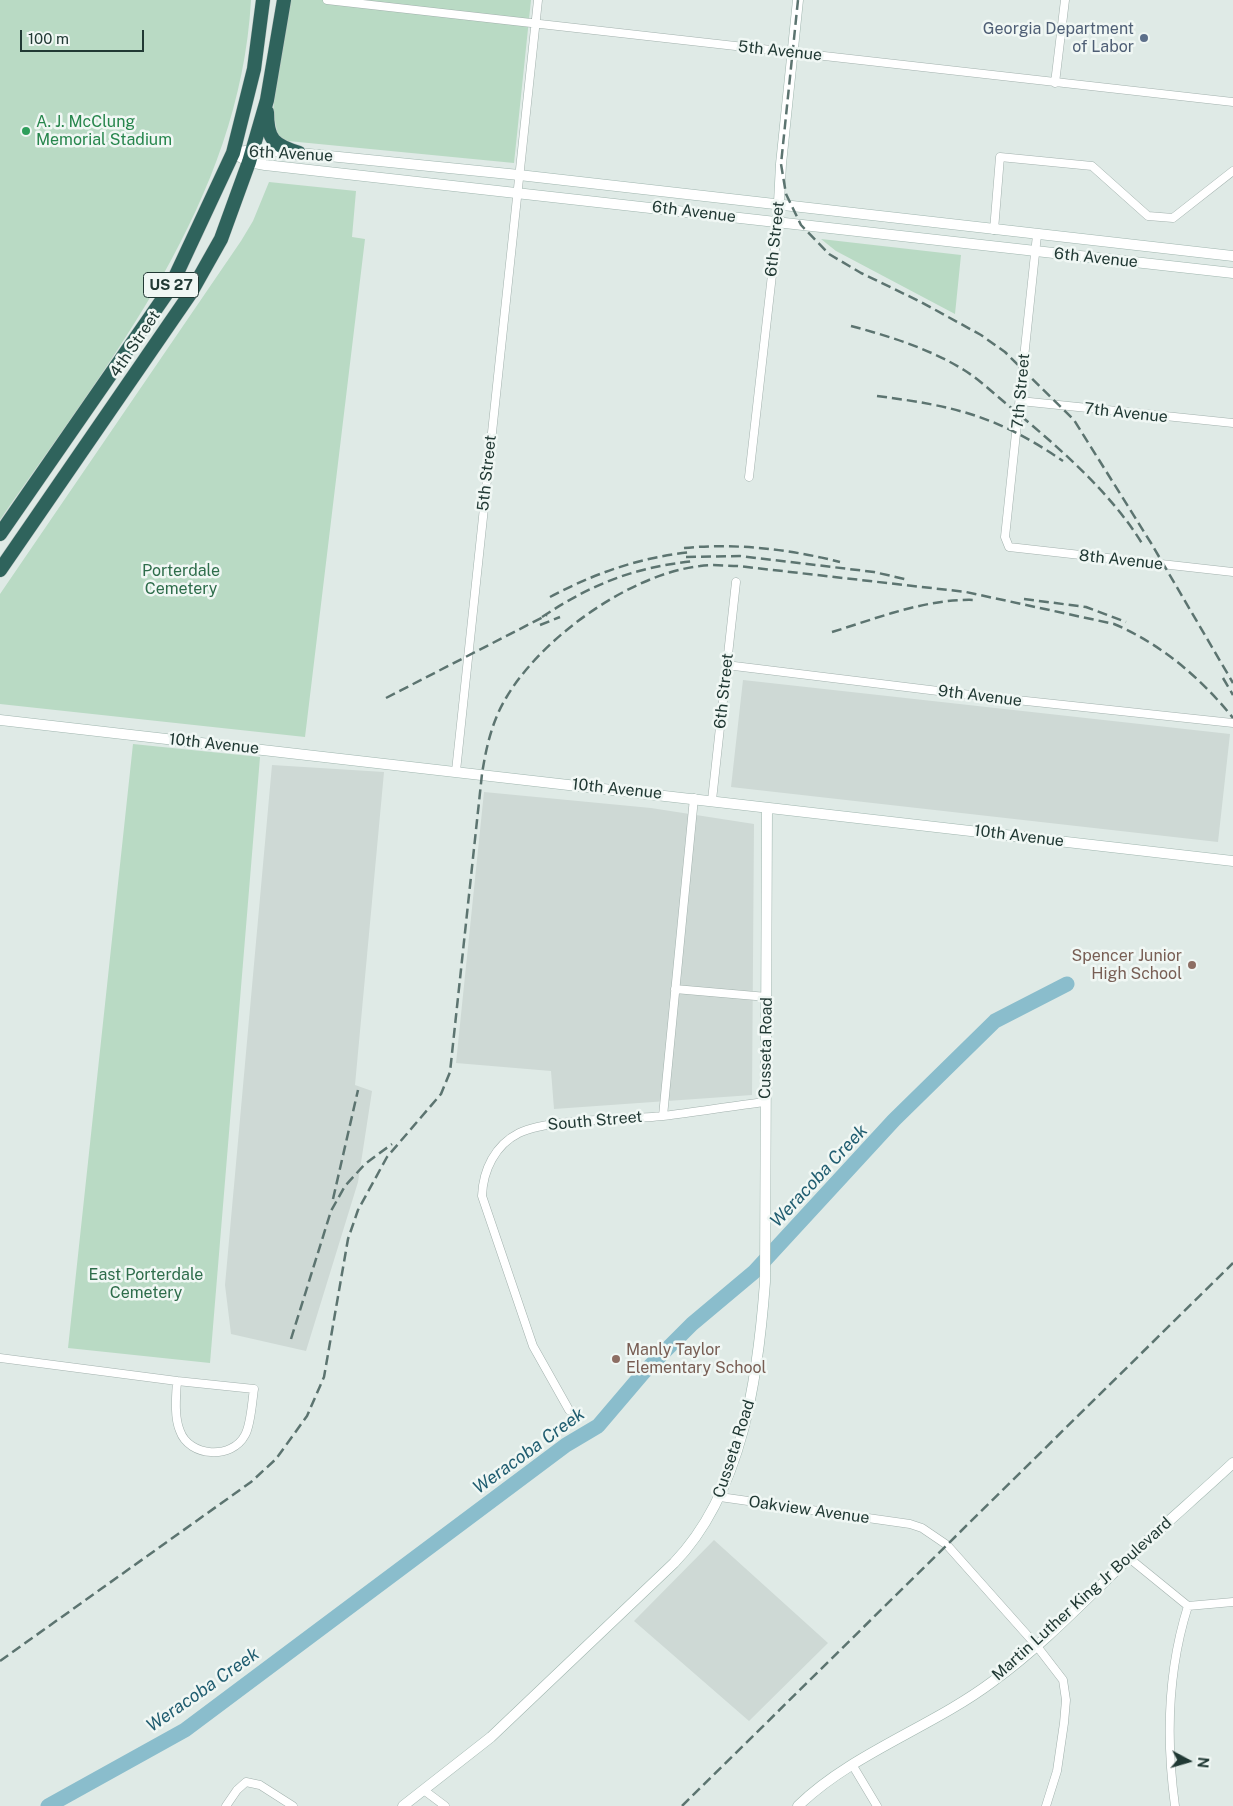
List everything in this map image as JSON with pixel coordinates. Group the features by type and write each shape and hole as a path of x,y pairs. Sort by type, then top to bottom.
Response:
{"highway":[{"name":"4th Street","path":"0,534 169,290 233,153 254,69 263,0"},
{"name":"4th Street","path":"0,570 190,294 221,239 267,100 284,0"},
{"path":"267,100 267,127 272,139 280,147 299,153"}],"main road":[{"name":"6th Street","path":"778,222 798,0"},
{"name":"6th Avenue","path":"233,153 517,192 1233,273"},
{"name":"6th Avenue","path":"250,156 299,153 519,175 1233,256"},
{"name":"10th Avenue","path":"0,720 1233,861"},
{"name":"Cusseta Road","path":"404,1806 491,1737 674,1563 689,1547 720,1497 751,1402 761,1344 766,1236 767,808"},
{"name":"Martin Luther King Jr Boulevard","path":"798,1806 812,1793 853,1766 992,1683 1036,1645 1233,1463"}],"street":[{"name":"5th Avenue","path":"327,0 1233,102"},
{"path":"536,25 538,0"},
{"path":"1055,83 1065,0"},
{"name":"5th Street","path":"456,771 536,25"},
{"path":"994,230 1000,157 1092,166 1148,216 1173,218 1233,171"},
{"name":"6th Street","path":"749,477 778,222"},
{"name":"7th Street","path":"1008,547 1005,537 1037,235"},
{"name":"7th Avenue","path":"1020,401 1233,423"},
{"name":"8th Avenue","path":"1008,547 1233,572"},
{"name":"6th Street","path":"712,800 736,582"},
{"name":"9th Avenue","path":"726,665 979,696 1233,723"},
{"name":"South Street","path":"568,1410 533,1346 505,1266 482,1196 486,1172 498,1150 517,1134 528,1129 540,1126 663,1116 694,798"},
{"path":"676,988 767,997"},
{"path":"663,1116 765,1102"},
{"path":"0,1358 254,1389 245,1435 232,1448 210,1454 193,1446 180,1432 176,1396 177,1381"},
{"name":"Oakview Avenue","path":"720,1497 897,1522 922,1528 943,1542 1036,1645"},
{"path":"1129,1558 1188,1606 1233,1602"},
{"path":"1175,1806 1170,1755 1171,1711 1174,1666 1181,1628 1188,1606"},
{"path":"1036,1645 1063,1680 1066,1700 1057,1770 1046,1806"},
{"path":"853,1766 877,1806"},
{"path":"226,1806 237,1790 246,1782 260,1785 293,1806"},
{"path":"425,1791 445,1806"}],"shaded area":[{"path":"743,680 1230,734 1218,842 731,787"},
{"path":"272,765 384,772 355,1085 372,1091 358,1182 306,1351 231,1334 225,1285"},
{"path":"484,792 651,808 754,824 752,1095 554,1109 551,1071 456,1063"},
{"path":"714,1540 828,1643 749,1721 634,1621"}],"green space":[{"path":"0,0 251,0 242,74 223,144 196,211 163,276 125,339 0,520"},
{"path":"288,0 531,0 514,163 288,141 278,137 273,110"},
{"name":"Porterdale Cemetery","path":"269,182 356,191 352,237 365,239 305,737 0,704 0,594 241,241 253,221"},
{"path":"821,239 961,255 955,314 836,251"},
{"name":"East Porterdale Cemetery","path":"133,744 260,757 210,1363 68,1348"}],"waterway":[{"name":"Weracoba Creek","path":"48,1806 185,1730 566,1445 598,1426 644,1372 692,1324 754,1272 894,1120 995,1021 1067,984"}],"railway":[{"path":"798,0 781,164 786,194 801,225 829,254 861,273 921,302 981,335 1005,352 1074,420 1151,543 1233,683"},
{"path":"851,326 923,349 951,362 976,378 1082,470 1115,506 1143,545"},
{"path":"877,396 930,404 974,415 1017,433 1063,461"},
{"path":"684,548 723,546 762,548 840,562"},
{"path":"550,597 619,567 673,554 692,552"},
{"path":"686,557 740,556 874,572 909,580"},
{"path":"542,617 578,595 614,579 652,568 695,561"},
{"path":"0,1661 251,1482 276,1459 307,1416 324,1377 348,1239 358,1210 387,1157 441,1094 450,1072 482,774 493,725 506,698 522,675 541,653 590,612 617,595 645,582 673,572 705,565 738,566 966,592 1114,624 1131,632 1164,652 1194,676 1233,718"},
{"path":"1024,599 1086,607 1126,622"},
{"path":"832,632 903,610 939,602 976,600"},
{"path":"386,698 547,615"},
{"path":"540,625 560,617"},
{"path":"1223,678 1233,695"},
{"path":"333,1199 358,1090"},
{"path":"291,1339 331,1211 345,1186 365,1164 392,1144"},
{"path":"682,1806 1233,1263"}],"place":[{"name":"Georgia Department of Labor","path":"1144,38"},
{"name":"A. J. McClung Memorial Stadium","path":"26,131"},
{"name":"Spencer Junior High School","path":"1192,965"},
{"name":"Manly Taylor Elementary School","path":"616,1359"}]}
